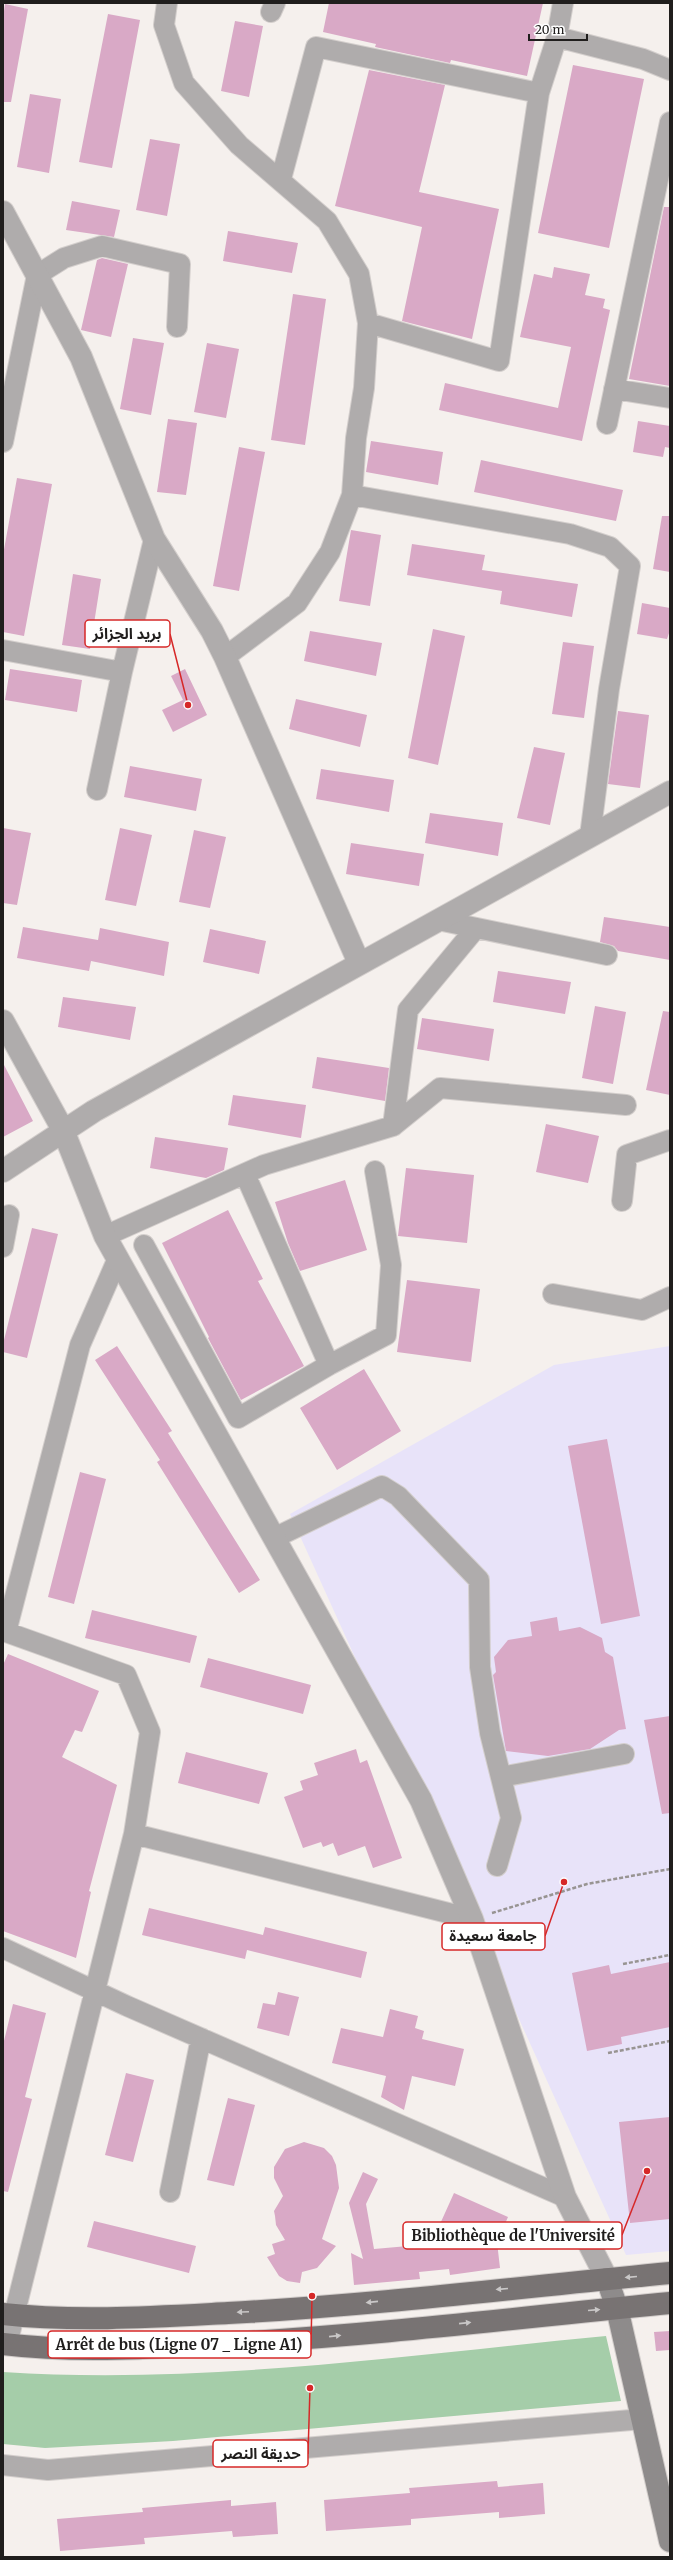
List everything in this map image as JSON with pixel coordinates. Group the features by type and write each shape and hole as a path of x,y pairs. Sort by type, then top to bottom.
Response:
{"main road":[{"path":"9,2314 46,2318 103,2319 314,2308 670,2273"},
{"path":"607,2279 617,2308 670,2541"},
{"path":"5,2344 44,2349 103,2349 317,2338 670,2303"}],"street":[{"path":"167,3 164,25 184,83 239,145 281,179 327,221 359,274 368,323 364,388 356,438 352,495 330,552 297,603 225,658"},
{"path":"368,323 499,361 539,93 557,36 563,3"},
{"path":"557,36 643,59 670,70"},
{"path":"281,179 316,47 539,93"},
{"path":"607,424 669,128"},
{"path":"3,212 81,357 154,538 212,631 225,658 359,963"},
{"path":"3,442 37,276 64,258 102,246 180,264 177,327"},
{"path":"614,389 670,398"},
{"path":"352,495 570,534 610,547 630,566 609,689 590,836"},
{"path":"97,790 122,672 154,538"},
{"path":"3,650 122,672"},
{"path":"3,1171 63,1130 359,963 670,792"},
{"path":"438,920 607,955"},
{"path":"393,1126 408,1010 476,928"},
{"path":"3,1021 63,1130 105,1236 421,1800 472,1919 565,2197 607,2279"},
{"path":"105,1236 264,1165 393,1126 440,1088 626,1105"},
{"path":"622,1201 627,1155 670,1140"},
{"path":"144,1245 238,1418 329,1364 386,1335 392,1265 375,1171"},
{"path":"245,1174 329,1364"},
{"path":"3,1247 9,1215"},
{"path":"5,2344 9,2314 96,1991 134,1834 150,1732 126,1675 4,1631 80,1345 118,1258"},
{"path":"553,1294 642,1310 670,1297"},
{"path":"274,1538 382,1486 398,1496 479,1580 480,1667 490,1733 512,1818 497,1866"},
{"path":"501,1777 624,1754"},
{"path":"134,1834 472,1919"},
{"path":"3,1948 201,2038 565,2197"},
{"path":"170,2192 201,2038"},
{"path":"3,2465 48,2470 643,2419"}],"path":[{"path":"472,1919 587,1884 670,1869"},
{"path":"623,1964 670,1955"},
{"path":"608,2053 670,2041"}],"shaded area":[{"path":"670,1346 670,2251 626,2255 290,1514 554,1365"}],"green space":[{"path":"606,2336 621,2401 173,2441 45,2448 3,2444 3,2372 78,2375 154,2375 229,2371 305,2366"}],"building":[{"path":"329,3 543,3 527,76 451,60 450,63 375,47 376,44 323,32"},
{"path":"5,4 28,9 11,102 3,102 3,18"},
{"path":"108,14 140,20 112,168 79,162"},
{"path":"235,21 263,26 249,97 221,91"},
{"path":"573,65 644,79 609,248 538,233"},
{"path":"369,70 445,85 419,192 499,209 472,339 402,321 422,227 335,206"},
{"path":"30,94 61,99 49,173 17,167"},
{"path":"150,139 180,144 167,216 136,210"},
{"path":"72,201 120,210 114,237 66,230"},
{"path":"664,207 670,207 670,386 629,379"},
{"path":"228,231 298,243 292,273 223,261"},
{"path":"102,258 128,264 111,337 81,330 97,260"},
{"path":"554,267 590,274 585,295 605,299 603,308 610,310 582,441 439,410 445,383 558,408 571,347 520,337 534,274 552,278"},
{"path":"293,294 326,299 305,445 271,440"},
{"path":"133,338 164,343 151,415 120,409"},
{"path":"207,343 239,349 226,418 194,412"},
{"path":"168,419 197,423 186,495 157,492"},
{"path":"638,421 670,426 670,448 665,447 663,457 633,452"},
{"path":"371,441 443,452 438,485 366,472"},
{"path":"239,447 265,452 239,591 213,586"},
{"path":"481,460 623,490 616,521 474,492"},
{"path":"17,478 52,484 24,636 3,632 3,555"},
{"path":"662,516 670,516 670,572 653,569"},
{"path":"351,530 381,535 370,606 339,601"},
{"path":"412,544 485,555 482,570 578,584 572,617 500,604 502,591 407,575"},
{"path":"73,574 101,579 90,649 62,645"},
{"path":"642,603 670,608 670,630 667,639 637,634"},
{"path":"433,629 465,636 438,765 408,758"},
{"path":"310,631 382,643 376,676 304,661"},
{"path":"563,642 594,646 584,718 552,714"},
{"path":"10,669 82,680 77,712 5,700"},
{"path":"185,669 207,715 173,732 162,710 183,700 171,676"},
{"path":"296,699 367,715 360,747 289,729"},
{"path":"618,711 649,715 640,788 608,784"},
{"path":"534,747 565,753 550,825 517,818"},
{"path":"130,766 202,779 196,811 124,797"},
{"path":"321,769 394,780 389,812 316,799"},
{"path":"430,813 503,823 498,856 425,843"},
{"path":"3,828 31,833 17,905 3,903"},
{"path":"120,828 152,835 136,906 105,900"},
{"path":"194,830 226,837 210,908 179,902"},
{"path":"351,843 424,854 419,886 346,874"},
{"path":"604,917 670,927 670,960 618,951 614,946 600,942"},
{"path":"23,927 98,940 100,928 169,942 164,976 91,961 89,971 17,958"},
{"path":"210,929 266,941 259,974 203,962"},
{"path":"498,971 571,982 565,1014 493,1002"},
{"path":"63,997 136,1007 130,1040 58,1027"},
{"path":"595,1006 626,1012 613,1084 582,1078"},
{"path":"663,1011 670,1012 670,1095 646,1090"},
{"path":"422,1018 494,1029 489,1061 417,1049"},
{"path":"317,1057 389,1068 385,1101 312,1088"},
{"path":"3,1063 33,1121 3,1137"},
{"path":"233,1095 306,1105 301,1138 228,1125"},
{"path":"546,1124 599,1136 588,1183 536,1172"},
{"path":"155,1137 228,1148 224,1170 206,1178 150,1168"},
{"path":"406,1168 474,1175 467,1243 398,1236"},
{"path":"345,1180 367,1250 300,1271 288,1243 275,1202"},
{"path":"228,1210 263,1279 258,1281 304,1366 241,1400 208,1338 209,1337 162,1243"},
{"path":"32,1228 58,1234 27,1358 3,1352 3,1344"},
{"path":"407,1280 480,1289 471,1362 397,1352"},
{"path":"117,1346 172,1431 168,1433 260,1580 239,1593 157,1462 160,1460 95,1360"},
{"path":"364,1369 401,1431 337,1470 300,1408"},
{"path":"607,1439 640,1616 601,1624 568,1446"},
{"path":"80,1472 106,1479 74,1604 48,1597"},
{"path":"92,1610 197,1636 190,1663 85,1638"},
{"path":"557,1617 559,1631 580,1627 602,1638 605,1652 613,1657 626,1729 619,1730 590,1749 548,1756 506,1751 493,1675 496,1672 494,1657 508,1640 532,1636 530,1622"},
{"path":"8,1654 99,1691 82,1732 75,1730 62,1757 117,1785 89,1891 91,1892 76,1958 3,1931 3,1665"},
{"path":"208,1658 311,1685 303,1714 200,1687"},
{"path":"670,1716 670,1813 662,1814 644,1720"},
{"path":"356,1749 360,1763 367,1760 402,1858 373,1868 365,1846 338,1856 333,1843 323,1847 321,1842 303,1848 284,1797 303,1790 300,1781 318,1775 314,1763"},
{"path":"186,1752 268,1773 259,1804 178,1783"},
{"path":"149,1908 263,1935 265,1927 367,1952 361,1978 247,1950 245,1959 142,1935"},
{"path":"670,1962 670,2027 621,2037 622,2044 587,2051 572,1973 609,1965 611,1974"},
{"path":"278,1992 299,1997 289,2036 257,2028 263,2003 275,2005"},
{"path":"13,2004 46,2013 25,2097 32,2099 8,2192 3,2191 3,2045"},
{"path":"390,2009 418,2016 415,2028 424,2031 422,2039 464,2049 455,2086 412,2076 404,2110 381,2097 386,2076 332,2063 341,2028 383,2037"},
{"path":"126,2073 154,2080 133,2162 105,2155"},
{"path":"228,2098 255,2105 234,2186 207,2180"},
{"path":"670,2117 670,2219 630,2223 619,2122"},
{"path":"304,2142 324,2148 332,2156 336,2165 339,2188 322,2239 336,2246 317,2268 302,2272 300,2283 287,2281 279,2276 267,2257 275,2254 272,2244 285,2240 276,2225 274,2211 283,2196 274,2178 274,2167 285,2149"},
{"path":"363,2172 378,2179 366,2204 374,2249 431,2244 454,2193 508,2217 497,2242 500,2268 450,2275 449,2269 419,2272 420,2279 354,2285 351,2253 363,2259 349,2203"},
{"path":"94,2221 196,2246 189,2273 87,2247"},
{"path":"670,2331 670,2350 656,2351 654,2332"},
{"path":"497,2481 498,2487 543,2483 545,2514 499,2518 499,2512 411,2519 411,2525 326,2531 324,2500 410,2493 409,2488"},
{"path":"231,2500 231,2506 276,2502 278,2534 233,2537 232,2531 144,2538 145,2544 60,2551 57,2519 143,2512 142,2508"}],"place":[{"name":"بريد الجزائر","path":"188,705"},
{"name":"جامعة سعيدة","path":"564,1882"},
{"name":"Bibliothèque de l'Université","path":"647,2171"},
{"name":"Arrêt de bus (Ligne 07 _ Ligne A1)","path":"312,2296"},
{"name":"حديقة النصر","path":"310,2388"}]}
